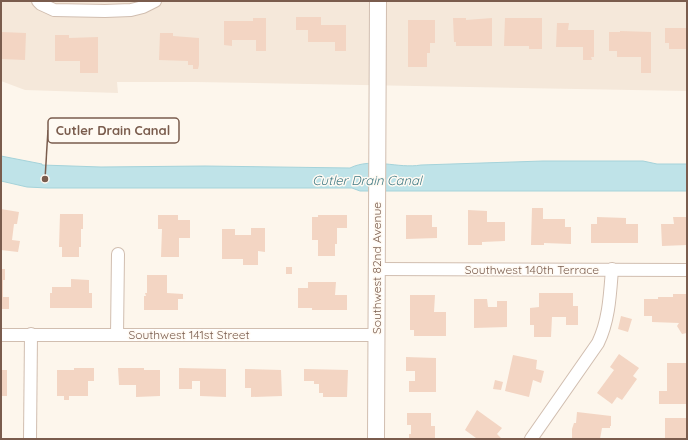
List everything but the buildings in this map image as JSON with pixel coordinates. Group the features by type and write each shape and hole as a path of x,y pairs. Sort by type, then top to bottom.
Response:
{"street":[{"path":"39,3 54,10 118,11 143,7 155,1"},
{"name":"Southwest 82nd Avenue","path":"376,439 378,1"},
{"path":"117,335 118,254"},
{"name":"Southwest 140th Terrace","path":"377,269 687,270"},
{"path":"530,439 598,343 606,318 610,296 612,269"},
{"path":"30,439 31,334"},
{"name":"Southwest 141st Street","path":"1,335 377,335"}],"shaded area":[{"path":"1,1 687,1 687,91 195,82 117,82 118,93 25,90 1,81"}],"water":[{"path":"1,156 42,165 101,167 205,166 350,168 367,163 412,166 543,161 643,161 657,164 687,164 687,191 360,191 352,188 27,187 1,181"}],"place":[{"name":"Cutler Drain Canal","path":"45,179"}]}
